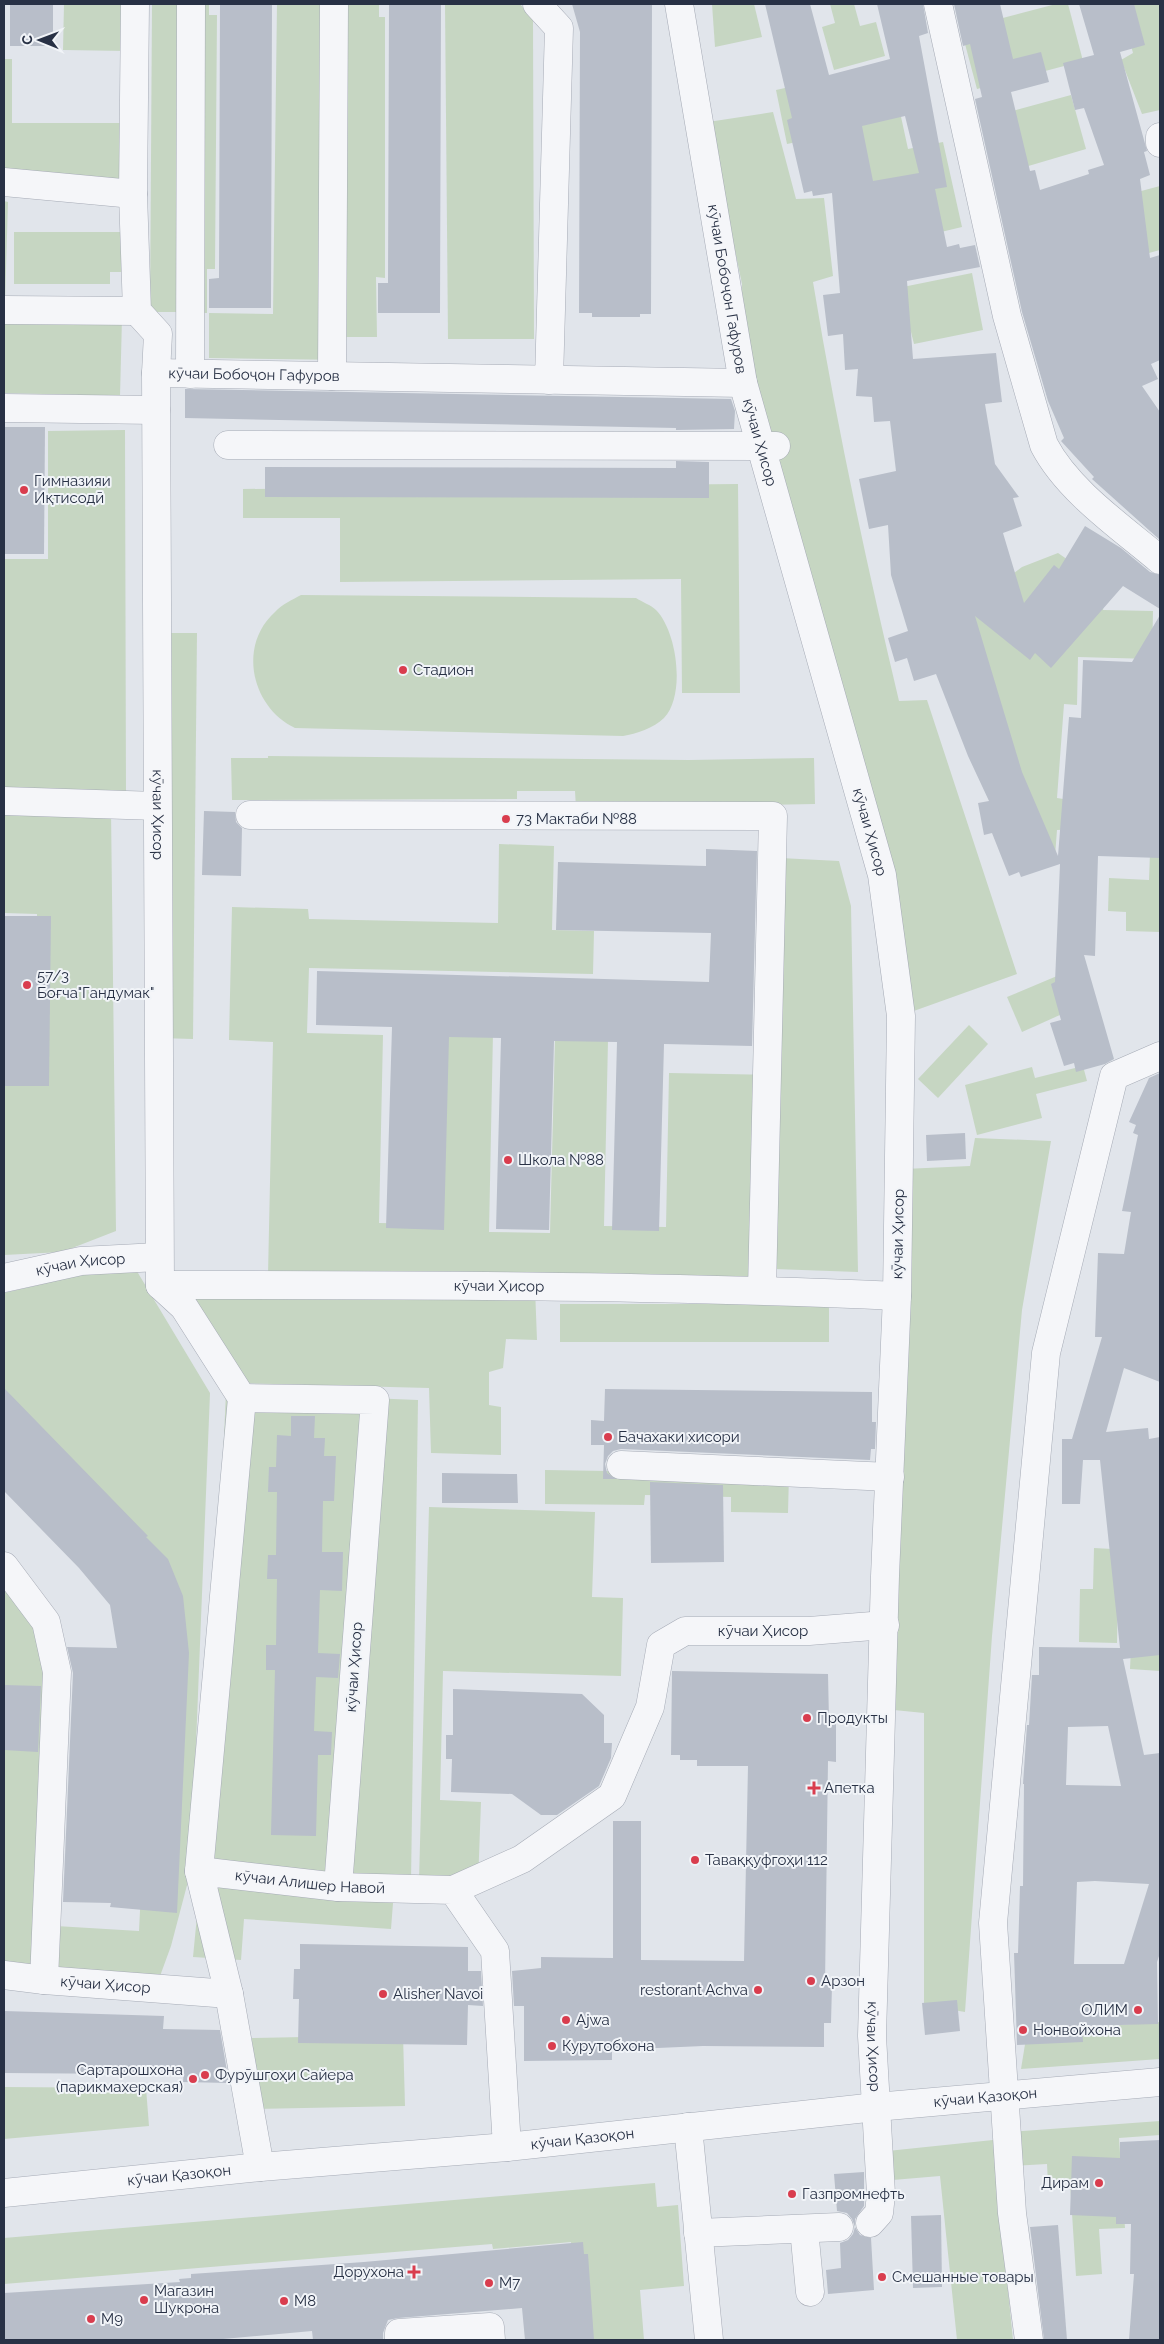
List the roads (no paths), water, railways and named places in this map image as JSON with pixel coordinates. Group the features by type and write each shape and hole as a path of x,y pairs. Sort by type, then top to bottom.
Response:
{"street":[{"path":"4,310 137,311 133,194 135,4"},
{"path":"190,374 191,4"},
{"path":"332,376 334,4"},
{"path":"537,4 559,28 549,380"},
{"name":"кӯчаи Бобоҷон Гафуров","path":"137,311 158,334 156,373 743,383 679,4"},
{"path":"938,4 1007,316 1044,445 1051,459 1089,500 1160,560"},
{"path":"1160,137 1160,142"},
{"path":"4,182 133,194"},
{"name":"кӯчаи Ҳисор","path":"156,373 158,1257 160,1285 524,1285 762,1290 897,1296"},
{"name":"кӯчаи Ҳисор","path":"743,383 882,875 901,1016 897,1296 885,1576 886,1625 872,2036 881,2194 879,2212 870,2223"},
{"path":"4,408 156,410"},
{"path":"228,445 776,446"},
{"path":"4,801 157,806"},
{"path":"250,815 773,816 762,1290"},
{"path":"1029,2340 1012,2213 1005,2095 1000,2056 993,1923 1046,1353 1114,1076 1160,1056"},
{"name":"кӯчаи Ҳисор","path":"4,1278 81,1261 158,1257"},
{"path":"160,1285 184,1306 242,1398 199,1871 229,1994 260,2167"},
{"name":"кӯчаи Ҳисор","path":"242,1398 375,1400 338,1887"},
{"path":"621,1465 890,1477"},
{"name":"кӯчаи Ҳисор","path":"4,1566 46,1622 57,1672 44,1980"},
{"name":"кӯчаи Ҳисор","path":"453,1890 522,1859 612,1796 650,1706 661,1645 685,1631 809,1630 886,1625"},
{"name":"кӯчаи Алишер Навоӣ","path":"199,1871 338,1887 453,1890"},
{"path":"453,1890 494,1951 507,2147"},
{"name":"кӯчаи Ҳисор","path":"4,1975 44,1980 229,1994"},
{"name":"кӯчаи Қазоқон","path":"4,2193 260,2167 507,2147 876,2107 1160,2082"},
{"path":"688,2127 709,2340"},
{"path":"698,2233 839,2227"},
{"path":"804,2229 810,2292"},
{"path":"400,2340 399,2333 490,2327 491,2340"}],"place":[{"name":"Гимназияи Иқтисодӣ","path":"24,490"},
{"name":"Стадион","path":"403,670"},
{"name":"73 Мактаби №88","path":"506,819"},
{"name":"57/3 Боғча\"Гандумак\"","path":"27,985"},
{"name":"Школа №88","path":"508,1160"},
{"name":"Бачахаки хисори","path":"608,1437"},
{"name":"Продукты","path":"807,1718"},
{"name":"Апетка","path":"814,1788"},
{"name":"Таваққуфгоҳи 112","path":"695,1860"},
{"name":"Арзон","path":"811,1981"},
{"name":"restorant Achva","path":"758,1990"},
{"name":"Alisher Navoi","path":"383,1994"},
{"name":"ОЛИМ","path":"1138,2010"},
{"name":"Ajwa","path":"566,2020"},
{"name":"Нонвойхона","path":"1023,2030"},
{"name":"Курутобхона","path":"552,2046"},
{"name":"Фурӯшгоҳи Сайера","path":"205,2075"},
{"name":"Сартарошхона (парикмахерская)","path":"193,2079"},
{"name":"Дирам","path":"1099,2183"},
{"name":"Газпромнефть","path":"792,2194"},
{"name":"Дорухона","path":"414,2272"},
{"name":"Смешанные товары","path":"882,2277"},
{"name":"М7","path":"489,2283"},
{"name":"Магазин Шукрона","path":"144,2300"},
{"name":"М8","path":"284,2301"},
{"name":"М9","path":"91,2319"}]}
